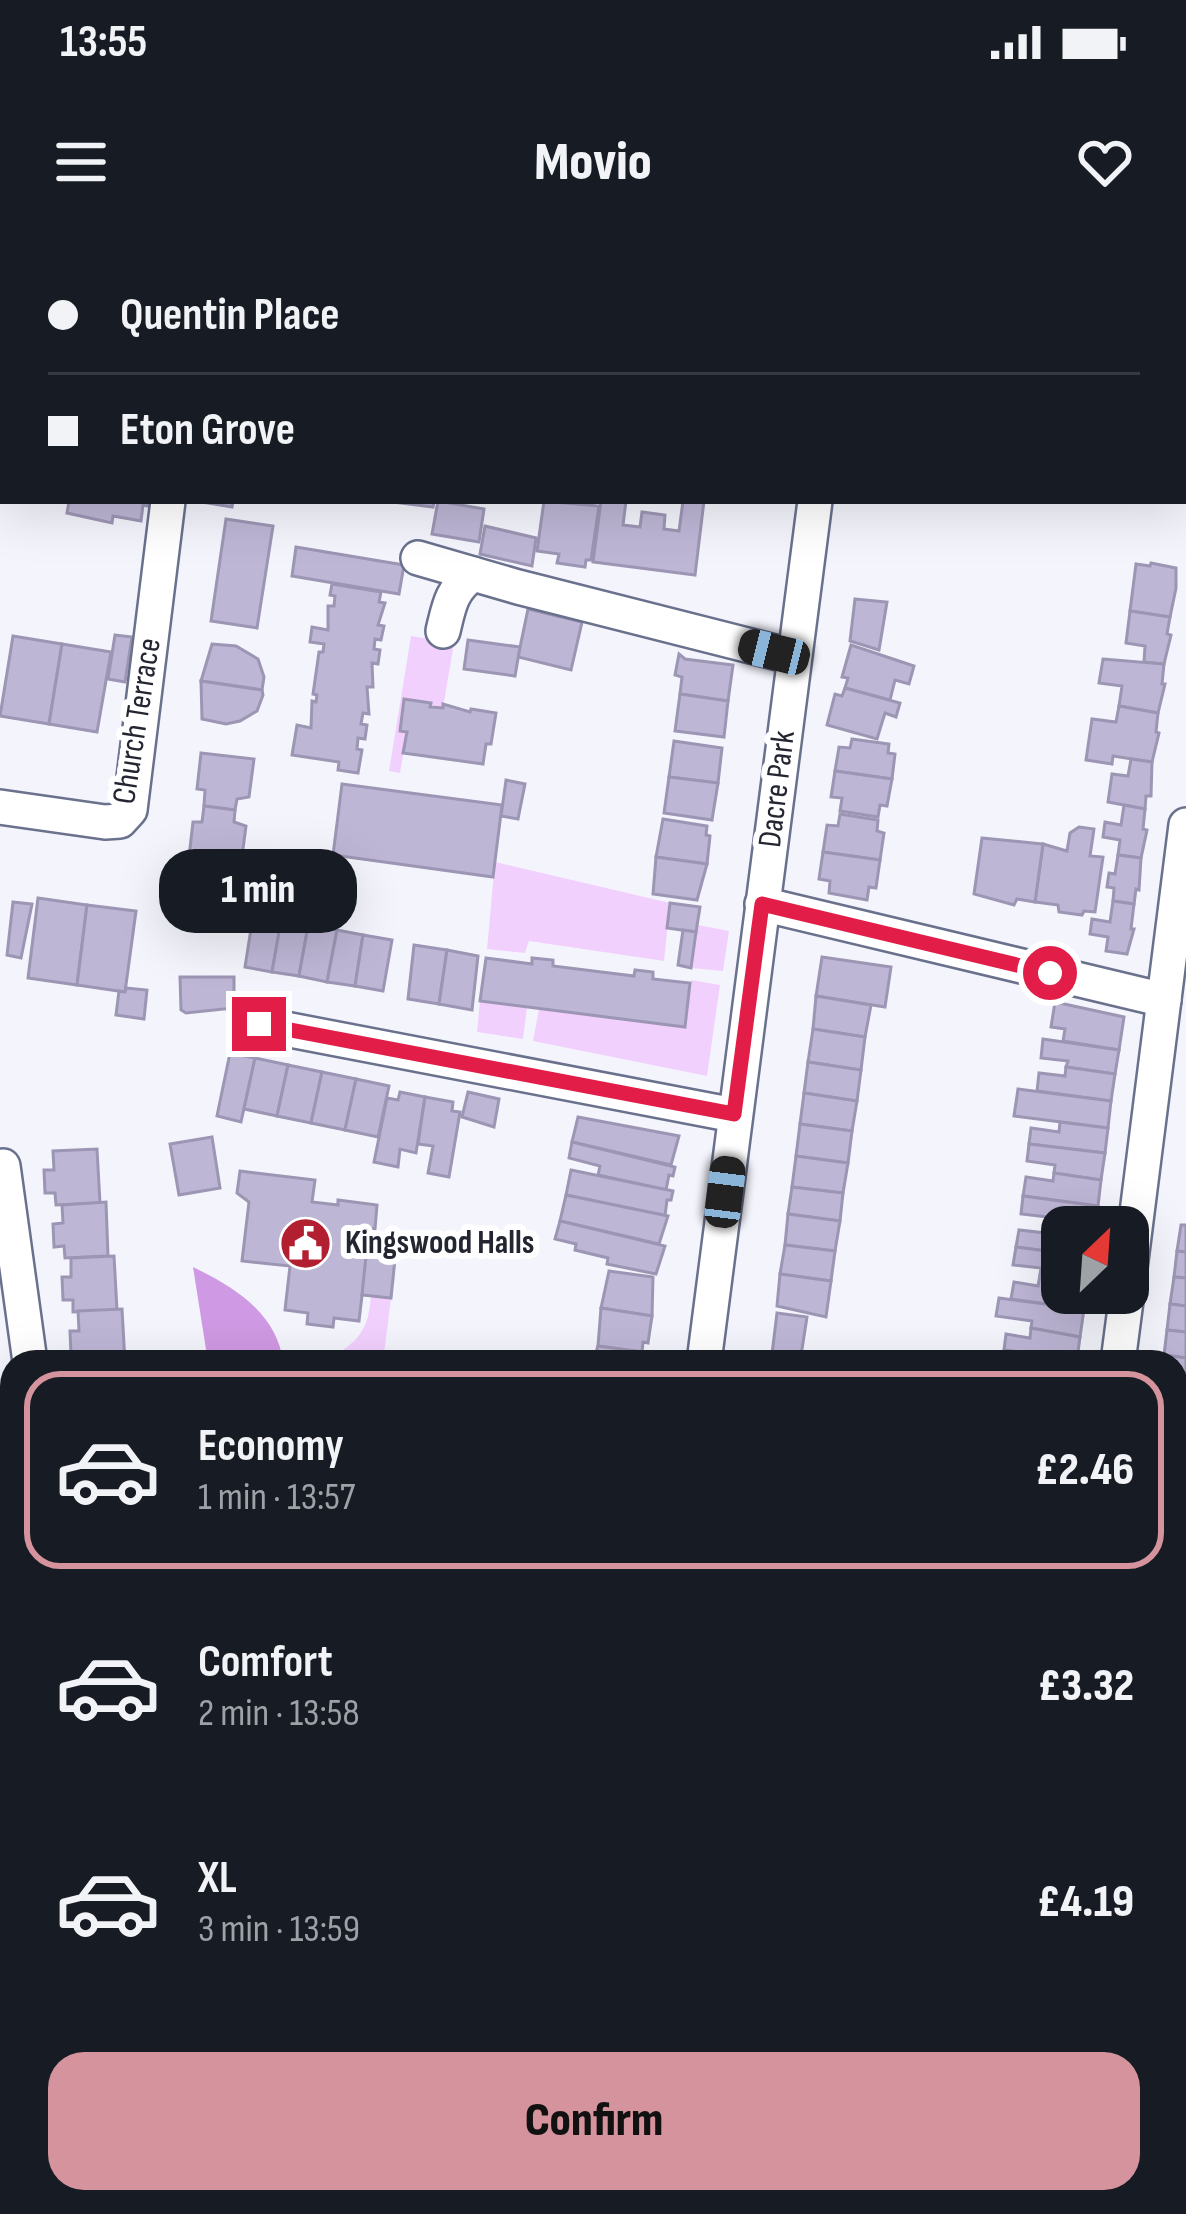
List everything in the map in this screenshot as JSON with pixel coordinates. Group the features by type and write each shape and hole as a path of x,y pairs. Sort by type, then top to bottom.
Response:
{"street":[{"name":"Church Terrace","path":"0,807 105,822 120,821 130,810 168,504"},
{"name":"Dacre Park","path":"705,1350 815,504"},
{"path":"418,558 794,657"},
{"path":"443,631 450,600 473,574"},
{"path":"1138,1206 1186,825"},
{"path":"762,904 1164,1000"},
{"path":"259,1024 734,1114"},
{"path":"3,1166 28,1350"},
{"path":"1120,1350 1124,1314"}],"shaded area":[{"path":"411,636 454,643 443,708 405,699 400,730 407,732 400,773 389,771"},
{"path":"495,862 670,903 664,961 529,941 525,953 487,949"},
{"path":"698,925 729,931 723,971 691,968"},
{"path":"691,980 720,985 707,1076 533,1041 539,1009 685,1027"},
{"path":"480,1001 527,1007 523,1039 477,1032"},
{"path":"193,1267 251,1304 272,1329 280,1350 206,1350"},
{"path":"371,1296 391,1298 384,1350 343,1350 359,1335"}],"building":[{"path":"68,504 147,504 143,505 141,521 113,516 112,523 67,513"},
{"path":"437,504 484,509 479,542 432,534"},
{"path":"544,504 599,506 591,560 586,560 585,567 557,563 559,554 537,551"},
{"path":"601,504 626,504 623,525 640,527 642,512 665,515 664,529 679,531 683,504 704,504 695,575 593,562"},
{"path":"226,519 273,526 257,628 211,621"},
{"path":"485,526 536,538 532,566 480,554"},
{"path":"296,547 404,565 399,594 292,576"},
{"path":"1136,564 1176,568 1170,617 1130,611"},
{"path":"332,584 381,592 379,602 385,603 378,625 384,626 381,640 375,639 374,649 380,650 378,664 372,663 373,687 367,687 369,714 363,713 361,724 367,725 365,739 358,738 357,749 362,750 358,773 338,770 339,762 292,755 297,725 311,728 319,652 324,644 310,642 312,627 328,630 328,606 334,606 335,596 330,595"},
{"path":"855,599 887,602 879,650 850,641"},
{"path":"528,609 582,622 571,670 518,657"},
{"path":"1130,611 1170,617 1164,664 1144,662 1145,646 1126,643"},
{"path":"115,635 132,637 125,682 108,679"},
{"path":"13,636 62,644 49,724 0,716"},
{"path":"468,640 520,647 515,676 464,669"},
{"path":"62,644 111,652 97,732 49,724"},
{"path":"212,644 236,646 258,659 264,677 262,690 201,681"},
{"path":"851,645 914,666 909,684 895,680 890,700 845,688 848,678 842,677"},
{"path":"679,654 685,659 733,665 728,701 680,694 682,677 675,675"},
{"path":"1103,659 1164,664 1158,713 1119,706 1122,686 1099,683"},
{"path":"201,681 262,690 263,695 257,711 240,721 226,724 202,719"},
{"path":"845,688 900,703 896,717 885,713 877,739 827,725 835,694 842,696"},
{"path":"680,694 728,701 724,737 675,731"},
{"path":"404,699 431,703 430,707 443,708 443,704 496,713 483,764 403,753 407,732 400,731"},
{"path":"1119,706 1158,713 1152,762 1113,756 1112,764 1086,760 1092,719 1116,722"},
{"path":"852,739 889,744 888,753 895,754 892,779 835,771 839,747 850,748"},
{"path":"674,741 722,748 718,783 669,777"},
{"path":"201,753 254,759 249,797 237,799 235,810 204,806 205,790 197,789"},
{"path":"1131,759 1152,762 1151,796 1146,796 1145,809 1108,802 1112,774 1128,776"},
{"path":"835,771 892,779 887,806 880,805 878,817 840,811 842,798 831,797"},
{"path":"669,777 718,783 712,820 664,813"},
{"path":"506,780 525,784 518,819 501,816"},
{"path":"342,784 502,805 493,877 333,855"},
{"path":"1124,805 1145,809 1143,829 1147,830 1141,858 1118,855 1120,840 1103,837 1105,822 1121,825"},
{"path":"204,806 235,810 234,822 246,826 241,864 218,861 216,879 195,876 197,858 189,857 193,822 202,822"},
{"path":"840,814 878,820 877,831 884,833 880,860 823,852 827,825 838,826"},
{"path":"663,819 707,826 707,864 656,857"},
{"path":"1079,827 1094,829 1090,856 1103,857 1095,912 1082,915 1035,902 1043,844 1067,851 1070,833"},
{"path":"982,838 1043,844 1035,902 1017,899 1014,905 974,894"},
{"path":"823,852 880,860 876,888 869,887 867,900 829,893 830,881 819,879"},
{"path":"1118,855 1141,858 1134,904 1113,901 1114,888 1107,887"},
{"path":"656,857 707,864 697,900 653,894"},
{"path":"38,898 87,905 77,985 28,978"},
{"path":"1113,901 1134,904 1127,954 1106,951 1108,937 1090,934 1092,919 1110,922"},
{"path":"13,902 32,904 21,958 7,955"},
{"path":"670,903 700,907 696,932 667,928"},
{"path":"87,905 136,911 125,992 77,985"},
{"path":"253,916 281,921 272,972 245,967"},
{"path":"281,921 308,926 299,976 272,972"},
{"path":"308,926 337,930 327,982 299,976"},
{"path":"337,930 363,935 355,986 327,982"},
{"path":"683,930 696,932 691,968 678,965"},
{"path":"363,935 392,940 383,991 355,986"},
{"path":"414,945 447,950 439,1004 408,999"},
{"path":"447,950 478,956 472,1010 439,1004"},
{"path":"822,957 891,967 885,1007 816,996"},
{"path":"486,958 532,964 532,958 553,960 553,966 634,976 635,970 653,972 653,979 690,983 685,1027 480,1001"},
{"path":"180,977 234,977 234,1008 186,1013 181,1010"},
{"path":"147,990 144,1019 116,1015 119,991"},
{"path":"816,996 871,1005 865,1037 813,1029"},
{"path":"1055,1002 1124,1017 1119,1050 1063,1041 1065,1029 1051,1027"},
{"path":"813,1029 865,1037 861,1070 808,1062"},
{"path":"1043,1039 1119,1050 1115,1074 1041,1058"},
{"path":"230,1053 255,1058 241,1122 217,1116"},
{"path":"255,1058 288,1065 277,1116 244,1109"},
{"path":"808,1062 861,1070 857,1101 804,1093"},
{"path":"288,1065 322,1072 311,1123 277,1116"},
{"path":"1066,1067 1115,1074 1111,1101 1037,1091 1039,1073 1065,1076"},
{"path":"322,1072 356,1079 345,1130 311,1123"},
{"path":"356,1079 389,1086 378,1137 345,1130"},
{"path":"1018,1089 1111,1101 1108,1128 1014,1116"},
{"path":"400,1092 425,1097 416,1153 400,1149 398,1167 374,1162 387,1098 398,1100"},
{"path":"468,1092 499,1099 494,1127 462,1117"},
{"path":"804,1093 857,1101 852,1131 800,1124"},
{"path":"425,1097 453,1102 452,1111 460,1112 449,1177 428,1173 433,1146 418,1144"},
{"path":"578,1117 679,1136 671,1165 572,1142"},
{"path":"1060,1122 1108,1128 1105,1153 1029,1144 1031,1128 1059,1132"},
{"path":"800,1124 852,1131 848,1163 796,1156"},
{"path":"212,1137 220,1188 179,1195 170,1144"},
{"path":"572,1142 675,1167 673,1176 669,1175 666,1190 598,1175 600,1166 569,1158"},
{"path":"1029,1144 1105,1153 1101,1180 1054,1173 1055,1165 1027,1161"},
{"path":"97,1149 100,1203 56,1205 55,1193 45,1193 44,1170 54,1170 53,1151"},
{"path":"796,1156 848,1163 843,1193 792,1187"},
{"path":"571,1170 673,1191 665,1216 566,1195"},
{"name":"Kingswood Halls","path":"240,1171 315,1180 312,1202 377,1205 359,1321 334,1318 333,1327 307,1324 308,1313 285,1310 290,1266 242,1261 249,1202 237,1193"},
{"path":"1054,1173 1101,1180 1098,1206 1023,1196 1026,1177 1053,1181"},
{"path":"792,1187 843,1193 840,1221 788,1214"},
{"path":"566,1195 668,1216 659,1244 560,1221"},
{"path":"1023,1196 1098,1206 1041,1206 1041,1216 1021,1214"},
{"path":"106,1202 108,1256 65,1258 64,1246 54,1247 53,1224 63,1223 62,1205"},
{"path":"788,1214 840,1221 835,1251 785,1245"},
{"path":"560,1221 665,1246 656,1274 607,1264 608,1258 575,1250 576,1244 555,1239"},
{"path":"1181,1225 1186,1225 1186,1252 1177,1251"},
{"path":"1019,1230 1041,1232 1041,1250 1016,1247"},
{"path":"785,1245 835,1251 831,1281 780,1274"},
{"path":"1016,1247 1041,1250 1041,1268 1013,1265"},
{"path":"1177,1251 1186,1252 1186,1278 1174,1277"},
{"path":"114,1256 117,1310 73,1312 73,1300 63,1300 62,1277 71,1277 71,1258"},
{"path":"366,1256 395,1259 391,1298 362,1295"},
{"path":"609,1271 653,1277 652,1316 601,1308"},
{"path":"780,1274 831,1281 826,1317 777,1306"},
{"path":"1041,1275 1041,1303 1011,1299 1014,1282 1038,1286"},
{"path":"1174,1277 1186,1278 1186,1306 1170,1304"},
{"path":"999,1298 1041,1303 1041,1314 1083,1314 1080,1337 1031,1328 1032,1321 996,1316"},
{"path":"1170,1304 1186,1306 1186,1332 1167,1330"},
{"path":"601,1308 652,1316 648,1343 643,1342 642,1350 598,1346"},
{"path":"122,1309 124,1350 71,1350 70,1331 79,1331 78,1311"},
{"path":"777,1313 807,1317 802,1350 772,1350"},
{"path":"1031,1328 1080,1337 1078,1350 1004,1350 1006,1334 1030,1338"},
{"path":"1167,1330 1186,1332 1186,1350 1165,1350"}],"place":[{"name":"Kingswood Halls","path":"306,1243"}],"route":[{"path":"259,1024 734,1114 762,904 1050,973"}]}
